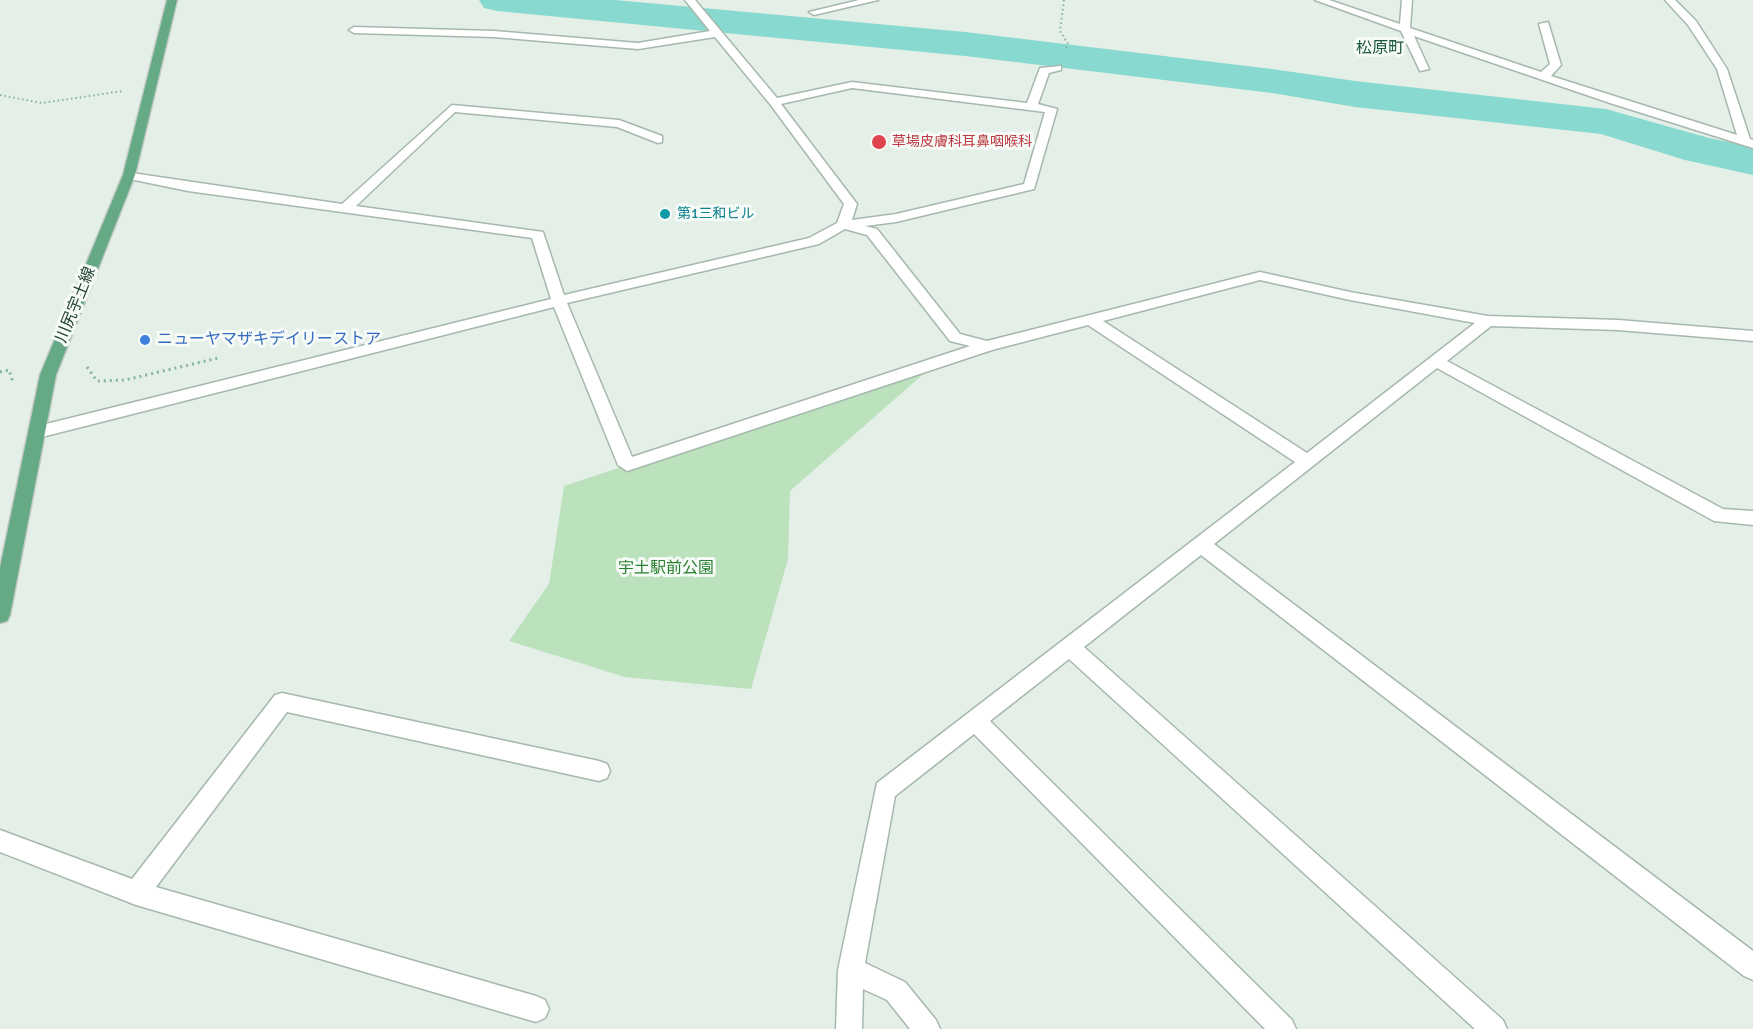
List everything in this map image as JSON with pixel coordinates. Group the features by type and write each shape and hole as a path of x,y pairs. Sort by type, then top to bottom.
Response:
{"main road":[{"name":"川尻宇土線","path":"0,615 48,375 129,175 172,0"}],"street":[{"path":"690,0 774,102 852,204 843,225"},
{"path":"814,12 873,0"},
{"path":"1320,0 1749,142"},
{"path":"1407,0 1405,28 1425,69"},
{"path":"1670,0 1692,23 1722,69 1749,142"},
{"path":"1544,24 1556,65 1544,76"},
{"path":"354,30 494,34 638,46 719,33"},
{"path":"1031,107 1044,70 1057,68"},
{"path":"38,432 559,301 814,241 843,225 896,218 1030,186 1051,110 852,85 774,102"},
{"path":"345,209 452,108 620,124 658,139"},
{"path":"129,175 188,187 538,235 559,301 627,465 987,346 1260,276 1350,296 1488,321 1618,326 1753,336"},
{"path":"843,225 872,232 956,338 987,346"},
{"path":"1090,319 1307,461"},
{"path":"849,1029 851,970 885,790 1488,321"},
{"path":"1436,361 1720,516 1753,518"},
{"path":"1200,544 1753,967"},
{"path":"1070,646 1494,1029"},
{"path":"136,893 282,702 599,771"},
{"path":"975,720 1283,1029"},
{"path":"0,841 136,893 536,1009"},
{"path":"851,970 896,991 927,1029"}],"path":[{"path":"1057,68 1068,44 1060,31 1064,0"},
{"path":"0,95 42,103 151,86"},
{"path":"0,372 9,370 13,382"}],"green space":[{"name":"宇土駅前公園","path":"936,363 790,491 788,559 751,689 625,677 509,641 549,584 564,486"}],"waterway":[{"path":"497,0 965,44 1272,81 1355,94 1561,116 1606,122 1701,150 1753,161"}],"place":[{"name":"草場皮膚科耳鼻咽喉科","path":"879,142"},
{"name":"第1三和ビル","path":"665,214"},
{"name":"ニューヤマザキデイリーストア","path":"145,340"}],"district":[{"name":"松原町","path":"1380,49"}]}
